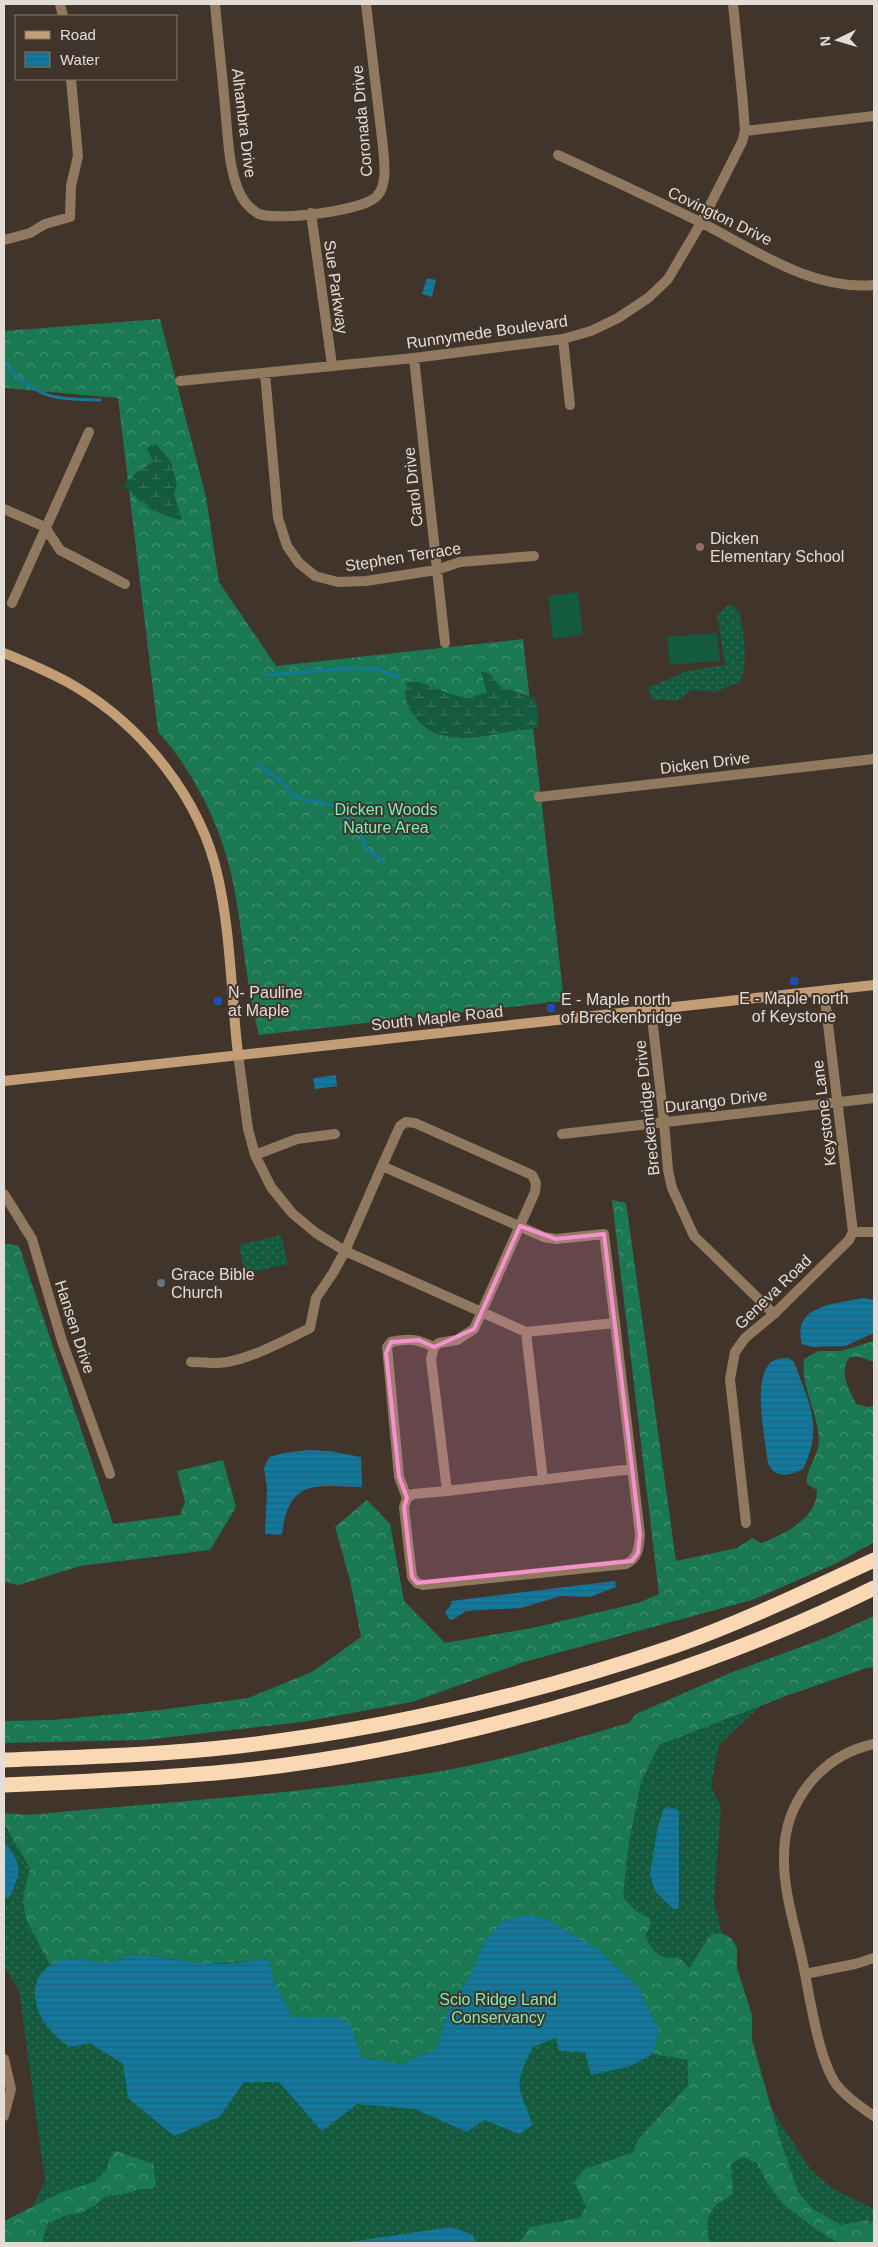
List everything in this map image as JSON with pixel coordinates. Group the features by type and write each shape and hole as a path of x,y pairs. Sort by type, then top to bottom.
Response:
{"highway":[{"path":"4,1760 160,1753 240,1746 388,1723 462,1708 675,1645 785,1602 874,1560"},
{"path":"4,1785 226,1772 362,1754 439,1738 616,1691 727,1653 832,1609 874,1588"}],"street":[{"name":"Alhambra Drive","path":"215,4 231,162 237,188 245,203 258,214 277,217 311,213"},
{"name":"Coronada Drive","path":"311,213 353,208 366,204 378,195 382,185 384,170 383,147 366,4"},
{"name":"Runnymede Boulevard","path":"180,381 414,358 562,339 591,331 618,318 648,298 668,279 701,223 742,142 745,130 733,4"},
{"path":"4,240 30,232 45,224 70,217 71,186 78,156 70,80"},
{"path":"745,130 874,116"},
{"name":"Covington Drive","path":"558,155 701,223 787,267 819,280 842,284 874,285"},
{"name":"Sue Parkway","path":"311,213 332,365"},
{"path":"562,339 570,405"},
{"name":"Carol Drive","path":"414,358 445,643"},
{"name":"Stephen Terrace","path":"265,373 278,518 287,546 299,563 315,576 338,582 366,581 436,570 460,562 534,556"},
{"path":"12,603 89,432"},
{"path":"4,510 45,527 60,550 125,584"},
{"path":"4,653 76,686 106,707 140,736 178,785 199,824 218,875 226,918 238,1054 248,1130 255,1155 271,1187 292,1213 316,1233 345,1251 526,1332 615,1323"},
{"name":"Dicken Drive","path":"539,797 874,759"},
{"name":"South Maple Road","path":"4,1081 874,985"},
{"name":"Keystone Lane","path":"824,991 853,1232"},
{"name":"Breckenridge Drive","path":"651,1009 668,1170 672,1188 694,1236 774,1314"},
{"name":"Durango Drive","path":"562,1134 874,1098"},
{"path":"191,1362 220,1363 240,1358 274,1346 310,1328 316,1298 345,1251 400,1126 406,1122 415,1123 532,1175 536,1183 535,1192 474,1330 456,1340 439,1343 434,1348 431,1359 446,1491"},
{"path":"255,1155 297,1139 336,1134"},
{"path":"382,1166 544,1237 556,1239 604,1234 632,1470 639,1544 638,1553 632,1561 626,1564 423,1585 417,1583 412,1577 404,1507 407,1498 413,1494 632,1470"},
{"name":"Hansen Drive","path":"4,1194 32,1239 62,1341 110,1474"},
{"path":"853,1232 874,1232"},
{"name":"Geneva Road","path":"746,1523 731,1392 731,1364 735,1352 745,1338 774,1314 849,1240 853,1232"},
{"path":"526,1332 543,1480"},
{"path":"407,1498 399,1477 387,1347 391,1342 412,1339 419,1340 434,1348"},
{"path":"874,1744 858,1748 836,1758 817,1774 800,1796 788,1827 784,1855 786,1884 827,2067 837,2085 874,2116"},
{"path":"805,1974 855,1964 874,1958"},
{"path":"4,2059 11,2089 4,2116"}],"highlighted area":[{"path":"520,1226 556,1239 604,1234 640,1534 638,1553 632,1561 417,1583 412,1577 404,1507 407,1498 399,1477 386,1353 391,1342 419,1340 434,1347 474,1329"}],"green space":[{"name":"Dicken Woods Nature Area","path":"160,319 206,497 219,582 276,666 523,639 564,1001 259,1035 250,995 235,893 226,854 212,816 193,780 171,747 158,732 118,398 4,388 4,331"},
{"path":"156,444 171,462 177,484 174,494 182,520 156,512 136,498 123,485 137,472 153,462 147,448"},
{"path":"578,592 583,635 553,639 548,596"},
{"path":"730,604 740,612 743,629 745,657 740,682 715,692 692,690 677,701 652,699 648,688 687,671 725,665 717,615"},
{"path":"717,633 720,661 670,665 667,637"},
{"path":"481,672 489,673 501,687 535,698 538,711 538,727 473,738 447,736 435,733 424,727 408,705 405,692 406,682 419,682 457,696 470,697 487,693"},
{"path":"612,1200 626,1203 676,1561 737,1548 752,1538 761,1543 790,1530 806,1517 816,1500 817,1490 807,1484 807,1478 817,1452 819,1440 816,1419 803,1369 804,1359 818,1351 841,1351 874,1341 874,1362 860,1357 850,1357 845,1368 845,1374 856,1404 868,1407 874,1406 874,1542 837,1563 752,1600 524,1662 412,1702 302,1722 144,1740 4,1743 4,1721 53,1720 160,1710 248,1698 312,1672 361,1637 350,1580 335,1527 367,1500 390,1524 404,1601 445,1643 532,1628 638,1603 659,1594"},
{"path":"281,1235 288,1264 245,1274 239,1245"},
{"path":"4,1243 19,1246 113,1524 180,1515 185,1502 177,1471 223,1460 236,1507 210,1550 80,1566 19,1585 4,1582"},
{"path":"874,1616 874,1667 786,1696 659,1745 641,1782 628,1848 623,1897 635,1910 650,1919 651,1925 645,1936 655,1951 662,1956 680,1958 689,1969 710,1935 721,1933 731,1938 737,1948 737,1968 752,2015 752,2040 780,2139 798,2192 814,2210 841,2225 867,2220 874,2226 874,2243 838,2243 817,2230 783,2204 768,2184 757,2163 742,2157 731,2164 733,2194 719,2203 710,2214 707,2226 710,2243 519,2243 530,2227 580,2218 586,2206 574,2182 585,2169 634,2152 637,2141 688,2085 688,2060 653,2054 658,2030 484,1942 471,1975 451,2003 436,2049 402,2064 361,2057 333,2017 292,2017 274,1982 269,1958 253,1961 204,1964 152,1956 127,1956 112,1962 61,1961 50,1965 26,1919 23,1898 30,1868 4,1824 4,1813 28,1815 287,1792 391,1779 489,1761 536,1750 629,1723 636,1714 730,1673 825,1638"},
{"name":"Scio Ridge Land Conservancy","path":"788,1680 719,1745 711,1787 721,1806 714,1902 761,2093 811,2170 833,2189 874,2209 874,2243 4,2243 33,2206 45,2181 19,1990 4,1966 4,1830 147,1828 342,1805"},
{"path":"116,2151 153,2164 156,2184 152,2189 140,2189 121,2195 106,2196 94,2206 81,2213 64,2216 47,2224 42,2243 4,2243 4,2221 60,2193 96,2181 106,2170 110,2158"}],"water":[{"path":"427,278 436,280 432,297 422,294"},
{"path":"336,1075 337,1086 315,1089 313,1078"},
{"path":"863,1298 874,1300 874,1333 845,1346 813,1347 802,1344 800,1331 803,1321 810,1313 829,1305"},
{"path":"783,1358 789,1358 794,1362 809,1403 812,1415 813,1440 803,1469 783,1475 774,1472 768,1463 763,1427 761,1387 763,1376 770,1363"},
{"path":"308,1450 329,1451 361,1457 362,1487 331,1486 307,1489 298,1494 291,1503 285,1517 282,1535 265,1534 267,1488 264,1468 269,1457"},
{"path":"615,1581 616,1587 590,1597 561,1596 521,1608 466,1611 452,1620 449,1619 445,1612 451,1605 451,1601"},
{"path":"667,1807 677,1809 679,1812 679,1905 678,1909 674,1910 655,1891 650,1874 657,1831 663,1810"},
{"path":"4,1842 17,1862 18,1874 10,1896 4,1899"},
{"path":"526,1915 549,1920 597,1949 638,1986 659,2030 653,2054 630,2066 591,2075 585,2052 559,2051 556,2038 533,2047 527,2058 520,2082 521,2094 532,2125 519,2134 484,2120 467,2132 415,2109 357,2104 322,2131 279,2082 244,2082 219,2117 174,2136 128,2098 123,2064 90,2043 70,2047 46,2026 36,2004 35,1990 40,1975 48,1967 64,1960 77,1959 111,1962 127,1956 138,1956 227,1964 269,1958 274,1982 292,2017 333,2017 350,2023 361,2057 402,2064 436,2049 451,2003 471,1975 484,1942 501,1922"},
{"path":"452,2227 473,2235 476,2243 343,2243"}],"waterway":[{"path":"4,364 27,384 47,395 69,399 100,400"},
{"path":"266,675 353,668 377,669 400,678"},
{"path":"259,764 271,775 281,780 294,797 343,809 350,825 360,832 367,849 383,861"}],"place":[{"name":"Dicken Elementary School","path":"700,547"},
{"name":"E - Maple north of Keystone","path":"794,981"},
{"name":"N- Pauline at Maple","path":"218,1001"},
{"name":"E - Maple north of Breckenbridge","path":"551,1008"},
{"name":"Grace Bible Church","path":"161,1283"}]}
